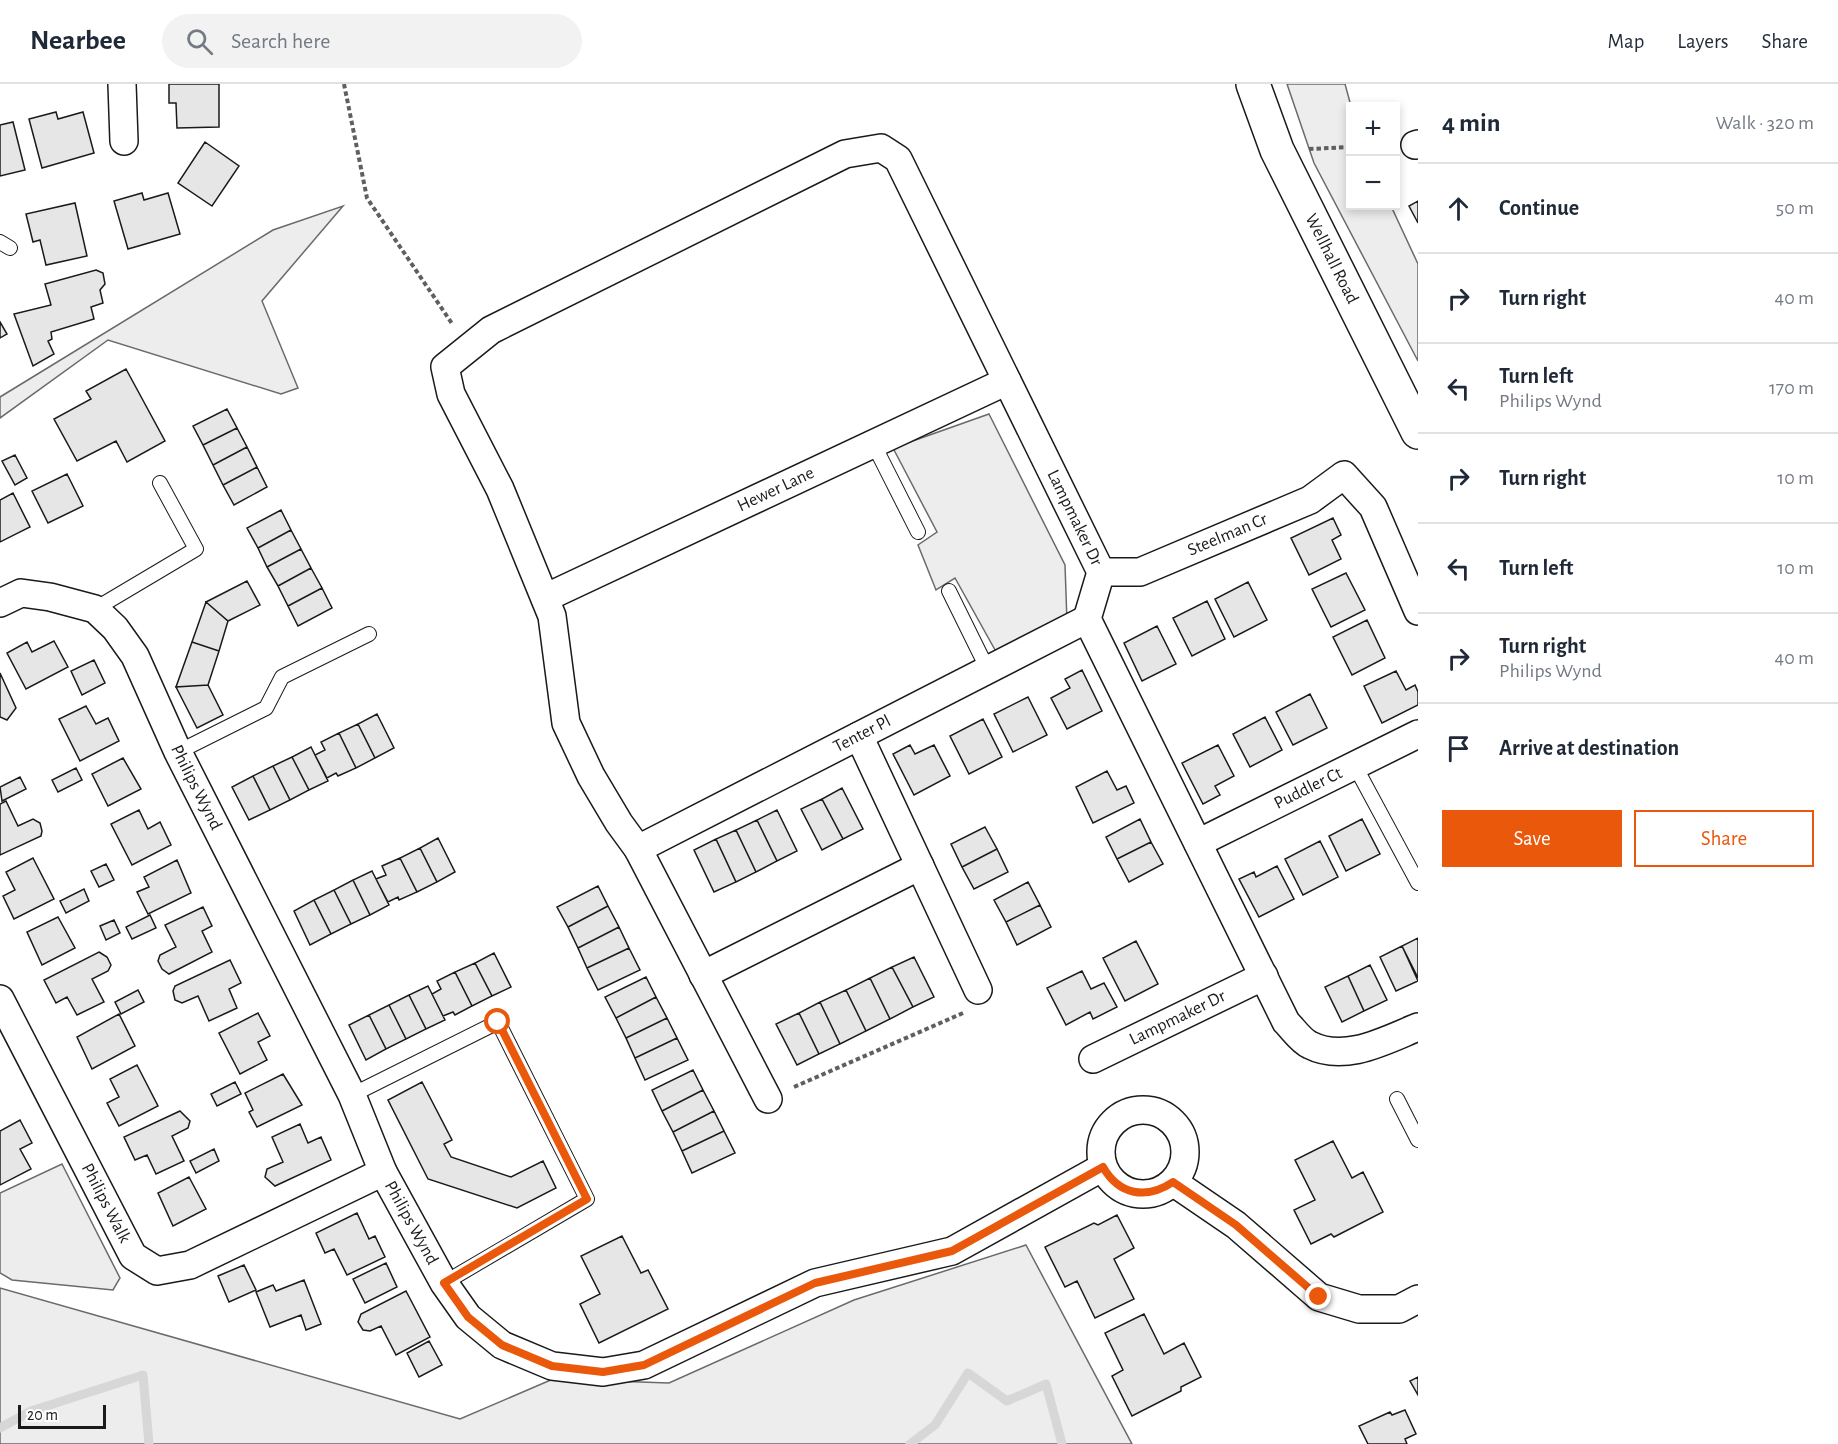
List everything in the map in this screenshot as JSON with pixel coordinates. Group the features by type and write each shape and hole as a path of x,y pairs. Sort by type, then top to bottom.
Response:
{"street":[{"path":"122,84 124,141"},
{"name":"Wellhall Road","path":"1253,84 1277,150 1418,432"},
{"name":"Lampmaker Dr","path":"469,348 491,330 845,154 881,148 898,159 1101,572 1087,619"},
{"path":"469,348 445,367 451,394 501,489 552,616 566,723 591,776 619,824 638,849 768,1099"},
{"name":"Hewer Lane","path":"545,598 1007,381"},
{"name":"Steelman Cr","path":"1101,572 1140,572 1310,500 1344,475 1373,507 1418,611"},
{"name":"Philips Wynd","path":"10,598 50,597 95,609 115,628 135,656 178,752 352,1095 384,1172 444,1283 468,1317 502,1345 552,1366 603,1372 644,1365 815,1283 952,1251 1103,1167"},
{"path":"1087,619 1286,1022 1309,1045 1338,1052 1361,1049 1418,1027"},
{"name":"Tenter Pl","path":"638,849 1087,619"},
{"name":"Puddler Ct","path":"1198,843 1418,734"},
{"path":"859,736 978,990"},
{"path":"704,975 920,866"},
{"name":"Lampmaker Dr","path":"1093,1059 1264,976"},
{"name":"Philips Walk","path":"0,999 133,1256 157,1271 190,1265 384,1172"},
{"path":"1131,1111 1151,1111 1170,1119 1179,1130 1184,1143 1185,1157 1173,1182 1161,1190 1148,1194 1134,1193 1121,1188 1110,1179 1103,1167 1101,1153 1102,1139 1108,1127 1131,1111"},
{"path":"1173,1182 1236,1225 1319,1297 1359,1309 1399,1309 1418,1299"}],"lane":[{"path":"873,443 918,532"},
{"path":"95,609 196,549 160,483"},
{"path":"950,591 988,670"},
{"path":"178,752 266,708 282,677 369,634"},
{"path":"1355,766 1418,883"},
{"path":"352,1095 498,1022 587,1199 444,1283"},
{"path":"1397,1100 1418,1140"}],"path":[{"path":"344,84 367,198 469,348"},
{"path":"768,1099 965,1012 978,990"}],"shaded area":[{"path":"1287,84 1345,84 1350,102 1346,102 1346,210 1393,210 1418,264 1418,361 1314,163"},
{"path":"343,206 262,301 298,388 281,394 108,340 0,418 0,397 273,230"},
{"path":"989,414 1065,565 1067,622 999,657 955,578 936,590 918,545 937,532 893,448"},
{"path":"62,1164 120,1278 113,1290 12,1280 0,1273 0,1193"},
{"path":"1026,1245 1132,1444 0,1444 0,1288 460,1419 553,1379 669,1383 854,1300"}],"building":[{"path":"169,84 219,84 219,127 177,128 176,103 169,103"},
{"path":"56,112 58,119 83,112 94,153 42,168 29,119"},
{"path":"13,122 25,170 0,176 0,125"},
{"path":"205,142 239,166 212,206 178,183"},
{"path":"142,193 144,200 168,193 180,234 128,249 114,201"},
{"path":"1418,201 1418,223 1409,206"},
{"path":"75,203 87,256 46,265 40,240 33,242 26,214"},
{"path":"96,270 103,273 105,284 100,290 103,303 91,307 94,319 51,332 52,339 48,341 54,354 33,366 14,314 51,305 45,284"},
{"path":"0,322 7,334 0,338"},
{"path":"126,369 165,441 127,462 116,441 77,461 54,419 91,399 86,391"},
{"path":"227,409 237,428 203,445 193,426"},
{"path":"237,428 247,447 213,465 203,445"},
{"path":"247,447 257,467 223,485 213,465"},
{"path":"15,455 27,478 15,485 2,461"},
{"path":"257,467 267,487 234,505 223,485"},
{"path":"67,474 83,506 48,523 32,491"},
{"path":"13,493 30,527 0,542 0,500"},
{"path":"281,510 291,530 258,548 247,528"},
{"path":"1333,518 1341,535 1332,540 1341,559 1309,575 1291,538"},
{"path":"291,530 301,549 267,567 258,548"},
{"path":"301,549 311,568 278,586 267,567"},
{"path":"311,568 322,588 288,606 278,586"},
{"path":"1346,573 1365,610 1331,627 1312,589"},
{"path":"247,581 260,605 228,621 206,602"},
{"path":"1248,582 1267,620 1234,637 1215,599"},
{"path":"322,588 332,608 298,626 288,606"},
{"path":"1207,601 1225,639 1192,656 1173,618"},
{"path":"206,602 228,621 219,651 192,642"},
{"path":"1367,620 1385,658 1352,675 1333,637"},
{"path":"1157,626 1176,664 1142,681 1124,643"},
{"path":"54,641 68,667 26,689 7,653 27,642 32,652"},
{"path":"192,642 219,651 208,685 176,687"},
{"path":"94,660 105,683 82,695 71,671"},
{"path":"1082,670 1102,711 1067,729 1051,698 1070,688 1065,679"},
{"path":"1396,671 1406,690 1415,685 1418,692 1418,705 1382,723 1364,686"},
{"path":"0,673 16,708 7,720 0,717"},
{"path":"208,685 223,715 197,728 176,687"},
{"path":"1310,694 1327,728 1293,745 1276,712"},
{"path":"1028,697 1047,735 1013,752 994,714"},
{"path":"86,706 96,724 108,718 119,741 80,761 59,719"},
{"path":"377,714 394,748 375,758 358,724"},
{"path":"1265,717 1282,750 1250,767 1233,734"},
{"path":"983,719 1002,757 969,774 950,736"},
{"path":"358,724 375,758 356,768 339,733"},
{"path":"339,733 356,768 327,778 315,755 325,750 321,742"},
{"path":"910,745 915,754 934,745 950,776 914,795 893,754"},
{"path":"1218,745 1234,776 1215,786 1220,795 1203,804 1182,763"},
{"path":"311,747 328,781 309,790 292,757"},
{"path":"292,757 309,790 290,800 273,766"},
{"path":"123,758 141,789 108,806 92,774"},
{"path":"273,766 290,800 270,810 253,776"},
{"path":"76,768 82,780 58,792 52,780"},
{"path":"1107,771 1117,790 1126,786 1134,803 1093,823 1076,787"},
{"path":"253,776 270,810 249,820 232,787"},
{"path":"20,777 26,789 2,801 0,787"},
{"path":"842,788 863,829 843,839 822,799"},
{"path":"822,799 843,839 822,850 801,809"},
{"path":"6,801 18,826 33,819 40,823 42,831 41,836 0,855 0,804"},
{"path":"139,810 148,829 160,822 171,845 132,865 111,824"},
{"path":"777,810 797,851 777,861 757,820"},
{"path":"1140,819 1151,842 1117,859 1106,837"},
{"path":"1362,819 1380,854 1346,871 1329,836"},
{"path":"757,820 777,861 756,872 736,830"},
{"path":"985,827 997,849 962,867 951,844"},
{"path":"736,830 756,872 736,882 716,839"},
{"path":"438,838 455,872 437,882 420,848"},
{"path":"716,839 736,882 714,892 694,850"},
{"path":"1320,841 1338,877 1303,895 1285,859"},
{"path":"1151,842 1163,864 1129,882 1117,859"},
{"path":"420,848 437,882 417,892 400,858"},
{"path":"997,849 1008,872 974,889 962,867"},
{"path":"33,858 54,899 14,919 3,896 15,890 6,872"},
{"path":"400,858 417,892 388,902 376,879 386,875 382,866"},
{"path":"177,860 191,893 148,914 137,892 149,887 144,877"},
{"path":"106,864 114,880 99,887 91,871"},
{"path":"1277,866 1294,899 1259,917 1239,879 1254,872 1256,877"},
{"path":"372,871 389,905 370,915 353,880"},
{"path":"353,880 370,915 351,924 334,890"},
{"path":"1028,882 1040,905 1006,922 994,900"},
{"path":"598,886 608,906 568,927 557,907"},
{"path":"84,889 89,901 66,913 60,901"},
{"path":"334,890 351,924 331,934 314,900"},
{"path":"314,900 331,934 310,945 294,911"},
{"path":"1040,905 1051,927 1017,945 1006,922"},
{"path":"608,906 619,927 578,948 568,927"},
{"path":"203,907 212,926 202,931 212,952 169,974 162,969 158,961 160,955 176,947 165,925"},
{"path":"150,915 156,928 132,939 126,927"},
{"path":"58,917 75,948 42,965 27,932"},
{"path":"114,920 120,933 106,940 100,926"},
{"path":"619,927 629,948 587,968 578,948"},
{"path":"1418,938 1418,978 1402,946"},
{"path":"1136,941 1158,984 1125,1001 1103,958"},
{"path":"1402,946 1418,981 1396,991 1380,957"},
{"path":"629,948 640,970 598,990 587,968"},
{"path":"99,952 107,957 111,965 108,971 92,979 104,1002 77,1015 67,997 56,1003 44,980"},
{"path":"494,953 511,987 492,996 475,963"},
{"path":"914,957 934,997 913,1007 892,967"},
{"path":"230,960 241,983 229,989 237,1008 209,1021 198,996 182,1003 175,1000 173,991 175,986"},
{"path":"475,963 492,996 472,1006 455,972"},
{"path":"1370,965 1387,1000 1364,1011 1348,976"},
{"path":"892,967 913,1007 890,1019 870,978"},
{"path":"1082,971 1091,989 1104,983 1117,1007 1093,1019 1090,1012 1066,1025 1047,988"},
{"path":"455,972 472,1006 455,1015 453,1012 443,1016 432,994 441,989 437,981"},
{"path":"1348,976 1364,1011 1342,1022 1325,987"},
{"path":"646,977 656,997 616,1018 605,997"},
{"path":"870,978 890,1019 866,1031 846,990"},
{"path":"428,986 445,1020 426,1029 409,995"},
{"path":"138,990 144,1002 121,1014 115,1002"},
{"path":"846,990 866,1031 840,1044 820,1002"},
{"path":"409,995 426,1029 406,1039 389,1005"},
{"path":"656,997 667,1018 626,1038 616,1018"},
{"path":"820,1002 840,1044 819,1054 799,1013"},
{"path":"389,1005 406,1039 386,1049 369,1015"},
{"path":"258,1013 270,1036 258,1042 267,1060 240,1074 219,1033"},
{"path":"799,1013 819,1054 797,1065 776,1024"},
{"path":"119,1014 135,1046 92,1069 77,1037"},
{"path":"369,1015 386,1049 366,1060 349,1025"},
{"path":"667,1018 677,1038 635,1058 626,1038"},
{"path":"677,1038 688,1060 645,1080 635,1058"},
{"path":"137,1065 158,1106 119,1126 107,1103 119,1097 110,1079"},
{"path":"693,1070 703,1090 662,1111 652,1090"},
{"path":"283,1074 302,1105 257,1127 249,1112 253,1110 245,1093"},
{"path":"235,1082 241,1094 217,1106 211,1094"},
{"path":"422,1082 452,1140 444,1144 451,1157 511,1177 543,1161 556,1188 517,1208 428,1179 388,1100"},
{"path":"703,1090 714,1111 673,1132 662,1111"},
{"path":"180,1111 190,1121 188,1128 172,1136 184,1161 156,1174 147,1155 135,1160 124,1137"},
{"path":"714,1111 724,1131 682,1151 673,1132"},
{"path":"20,1120 32,1143 20,1149 31,1169 0,1185 0,1131"},
{"path":"300,1124 308,1143 321,1137 331,1160 275,1186 265,1177 267,1169 283,1162 272,1137"},
{"path":"724,1131 735,1153 692,1173 682,1151"},
{"path":"1333,1141 1352,1178 1363,1172 1383,1212 1334,1237 1331,1234 1311,1244 1294,1210 1315,1200 1295,1160"},
{"path":"214,1149 219,1161 196,1173 190,1161"},
{"path":"189,1177 206,1209 173,1226 158,1193"},
{"path":"357,1213 369,1239 375,1236 385,1257 347,1275 334,1249 325,1253 316,1233"},
{"path":"1117,1215 1134,1248 1114,1259 1134,1299 1095,1318 1077,1281 1065,1287 1045,1247 1094,1223 1098,1225"},
{"path":"622,1236 641,1273 648,1270 668,1309 599,1343 580,1304 600,1294 581,1256"},
{"path":"386,1263 397,1287 365,1303 353,1279"},
{"path":"244,1265 256,1290 229,1302 218,1276"},
{"path":"304,1280 321,1324 306,1330 301,1315 270,1327 256,1292 273,1285 276,1291"},
{"path":"406,1291 430,1337 396,1355 381,1326 370,1331 363,1330 358,1322 361,1314"},
{"path":"1144,1314 1164,1354 1184,1343 1201,1377 1181,1387 1181,1391 1132,1416 1112,1376 1123,1370 1105,1333"},
{"path":"429,1341 442,1365 419,1377 407,1353"},
{"path":"1418,1377 1418,1395 1410,1381"},
{"path":"1405,1410 1416,1434 1405,1439 1407,1444 1368,1444 1359,1426 1390,1412 1392,1415"}],"waterway":[{"path":"910,1444 935,1425 968,1373 1007,1401 1046,1384 1062,1444"},
{"path":"0,1428 31,1411 143,1375 149,1444"}],"route":[{"path":"498,1022 587,1199 444,1283 468,1317 502,1345 552,1366 603,1372 644,1365 815,1283 952,1251 1103,1167 1110,1179 1121,1188 1134,1193 1148,1194 1161,1190 1173,1182 1236,1225 1319,1297"}]}
